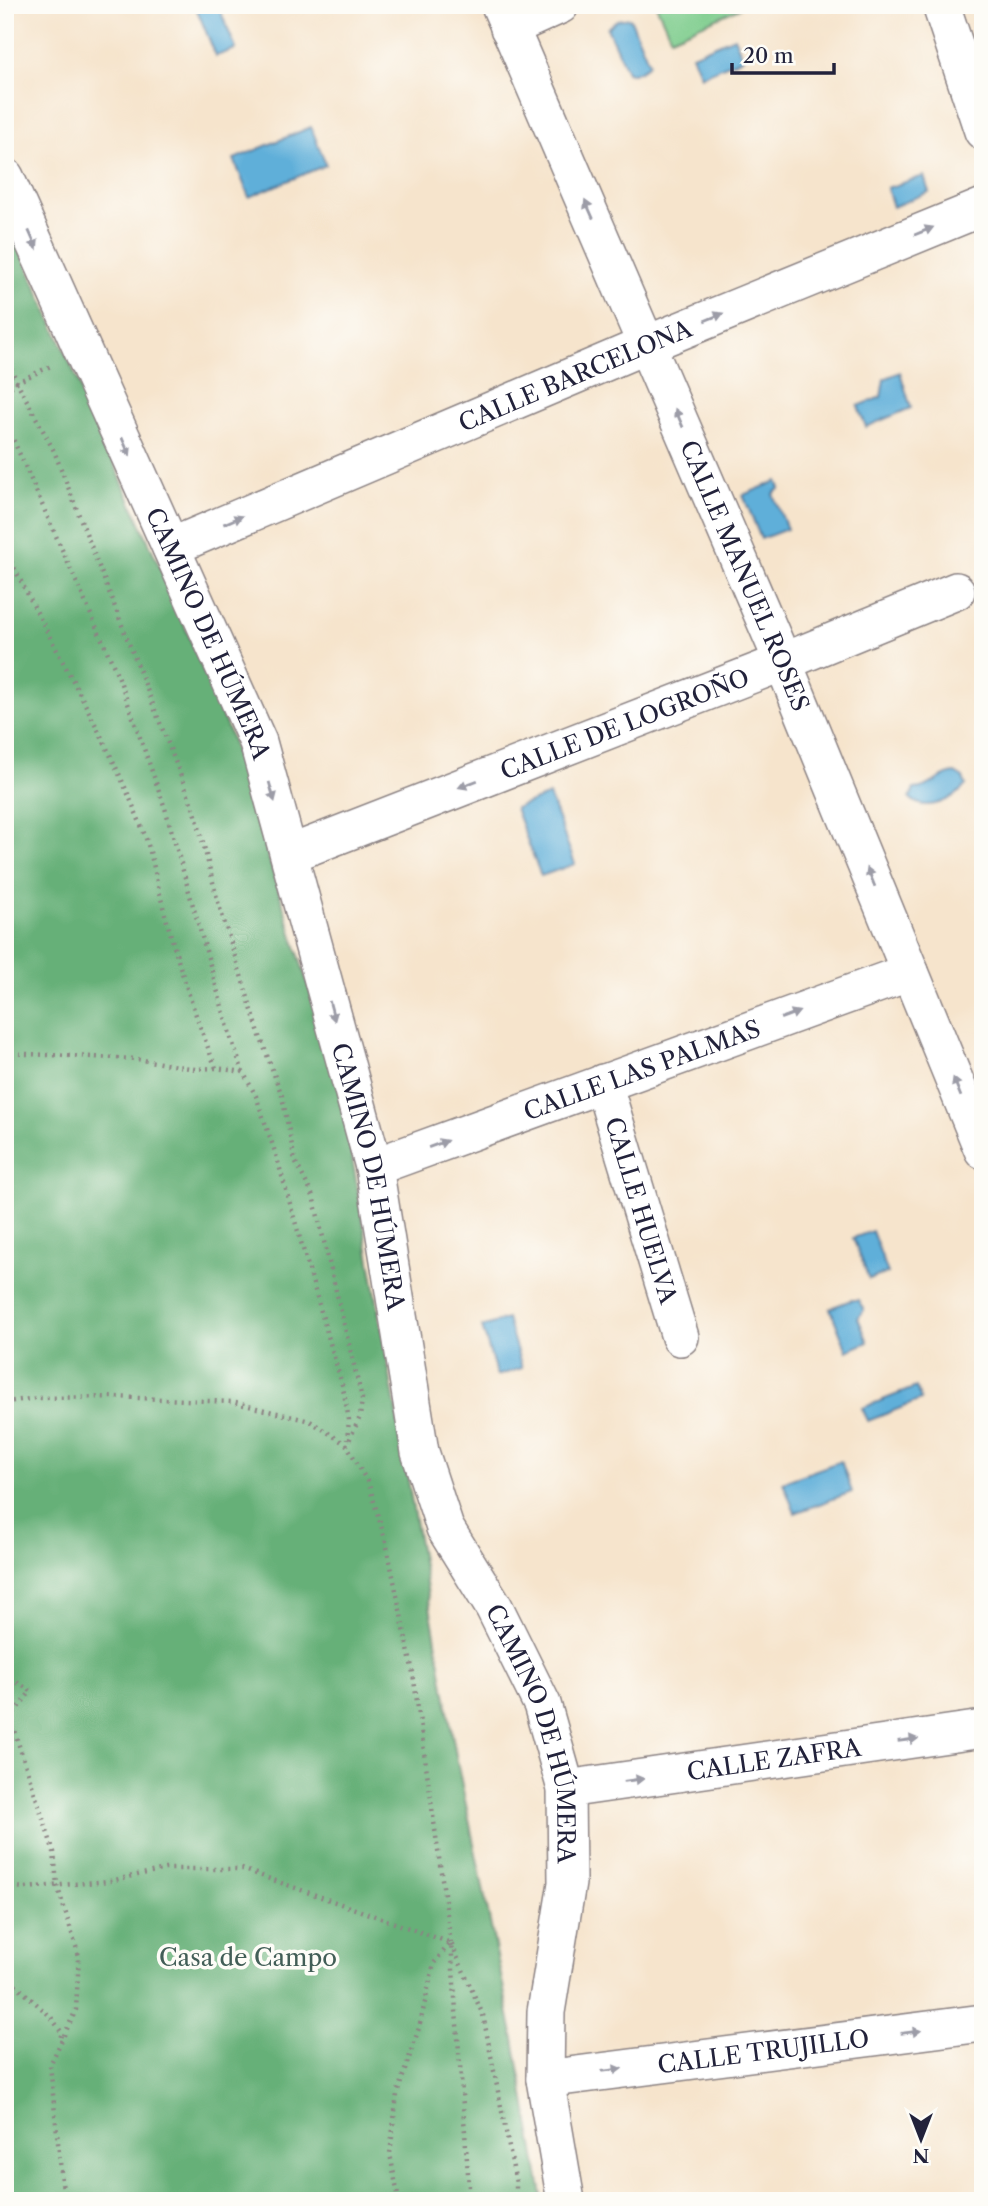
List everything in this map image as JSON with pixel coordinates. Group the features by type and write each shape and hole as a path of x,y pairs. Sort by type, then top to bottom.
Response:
{"street":[{"path":"505,16 560,5"},
{"path":"940,5 971,51 983,131"},
{"name":"CALLE MANUEL ROSES","path":"505,16 783,662 983,1150"},
{"name":"CAMINO DE HÚMERA","path":"5,177 258,742 374,1167 420,1452 445,1528 494,1606 542,1704 566,1789 567,1883 546,2012 545,2079 566,2201"},
{"name":"CALLE BARCELONA","path":"171,547 648,344 983,207"},
{"name":"CALLE DE LOGROÑO","path":"290,854 783,662 956,591"},
{"name":"CALLE LAS PALMAS","path":"374,1167 910,972"},
{"name":"CALLE HUELVA","path":"603,1083 680,1337"},
{"name":"CALLE ZAFRA","path":"566,1789 983,1729"},
{"name":"CALLE TRUJILLO","path":"545,2079 983,2023"}],"path":[{"path":"5,391 17,382 83,351"},
{"path":"5,355 54,450 196,815 218,902 282,1096 295,1161 313,1196 362,1398 360,1418 347,1445"},
{"path":"5,421 119,678 165,808 230,1038 256,1096 276,1155 343,1388 349,1420 347,1445"},
{"path":"5,550 79,691 145,835 181,972 216,1068"},
{"path":"5,1053 137,1059 195,1069 216,1068 243,1072"},
{"path":"5,1402 38,1398 115,1397 232,1402 310,1421 347,1445 369,1485 386,1542 413,1673 451,1943 470,2201"},
{"path":"5,1675 31,1690 7,1717 54,1852 57,1885 79,1956 76,2010 50,2065"},
{"path":"5,1886 25,1888 110,1881 165,1869 242,1869 451,1943 483,2015 516,2183 516,2201"},
{"path":"399,2201 390,2154 397,2094 419,2028 434,1962 451,1943"},
{"path":"5,1975 51,2017 62,2033 50,2065 64,2201"}],"green space":[{"path":"656,5 739,5 740,8 671,38"},
{"name":"Casa de Campo","path":"5,215 168,586 231,737 340,1088 456,1756 514,2039 543,2201 5,2201"}],"water":[{"path":"195,5 218,5 236,49 216,56"},
{"path":"630,18 649,63 634,73 627,72 607,28 617,20"},
{"path":"734,37 743,58 701,76 692,55"},
{"path":"311,127 326,165 249,197 234,159"},
{"path":"924,176 929,192 893,207 887,188"},
{"path":"900,372 911,408 866,427 858,406 881,397 884,379"},
{"path":"777,481 780,488 773,494 787,529 761,539 743,495"},
{"path":"955,773 963,778 966,785 948,799 924,805 910,798 914,789 925,787"},
{"path":"549,795 575,864 541,876 515,808"},
{"path":"872,1231 888,1273 869,1279 853,1238"},
{"path":"858,1300 864,1310 858,1318 868,1342 847,1351 830,1308"},
{"path":"507,1319 522,1368 497,1376 482,1327"},
{"path":"916,1387 921,1400 868,1421 862,1408"},
{"path":"841,1461 852,1492 795,1513 783,1482"}]}
